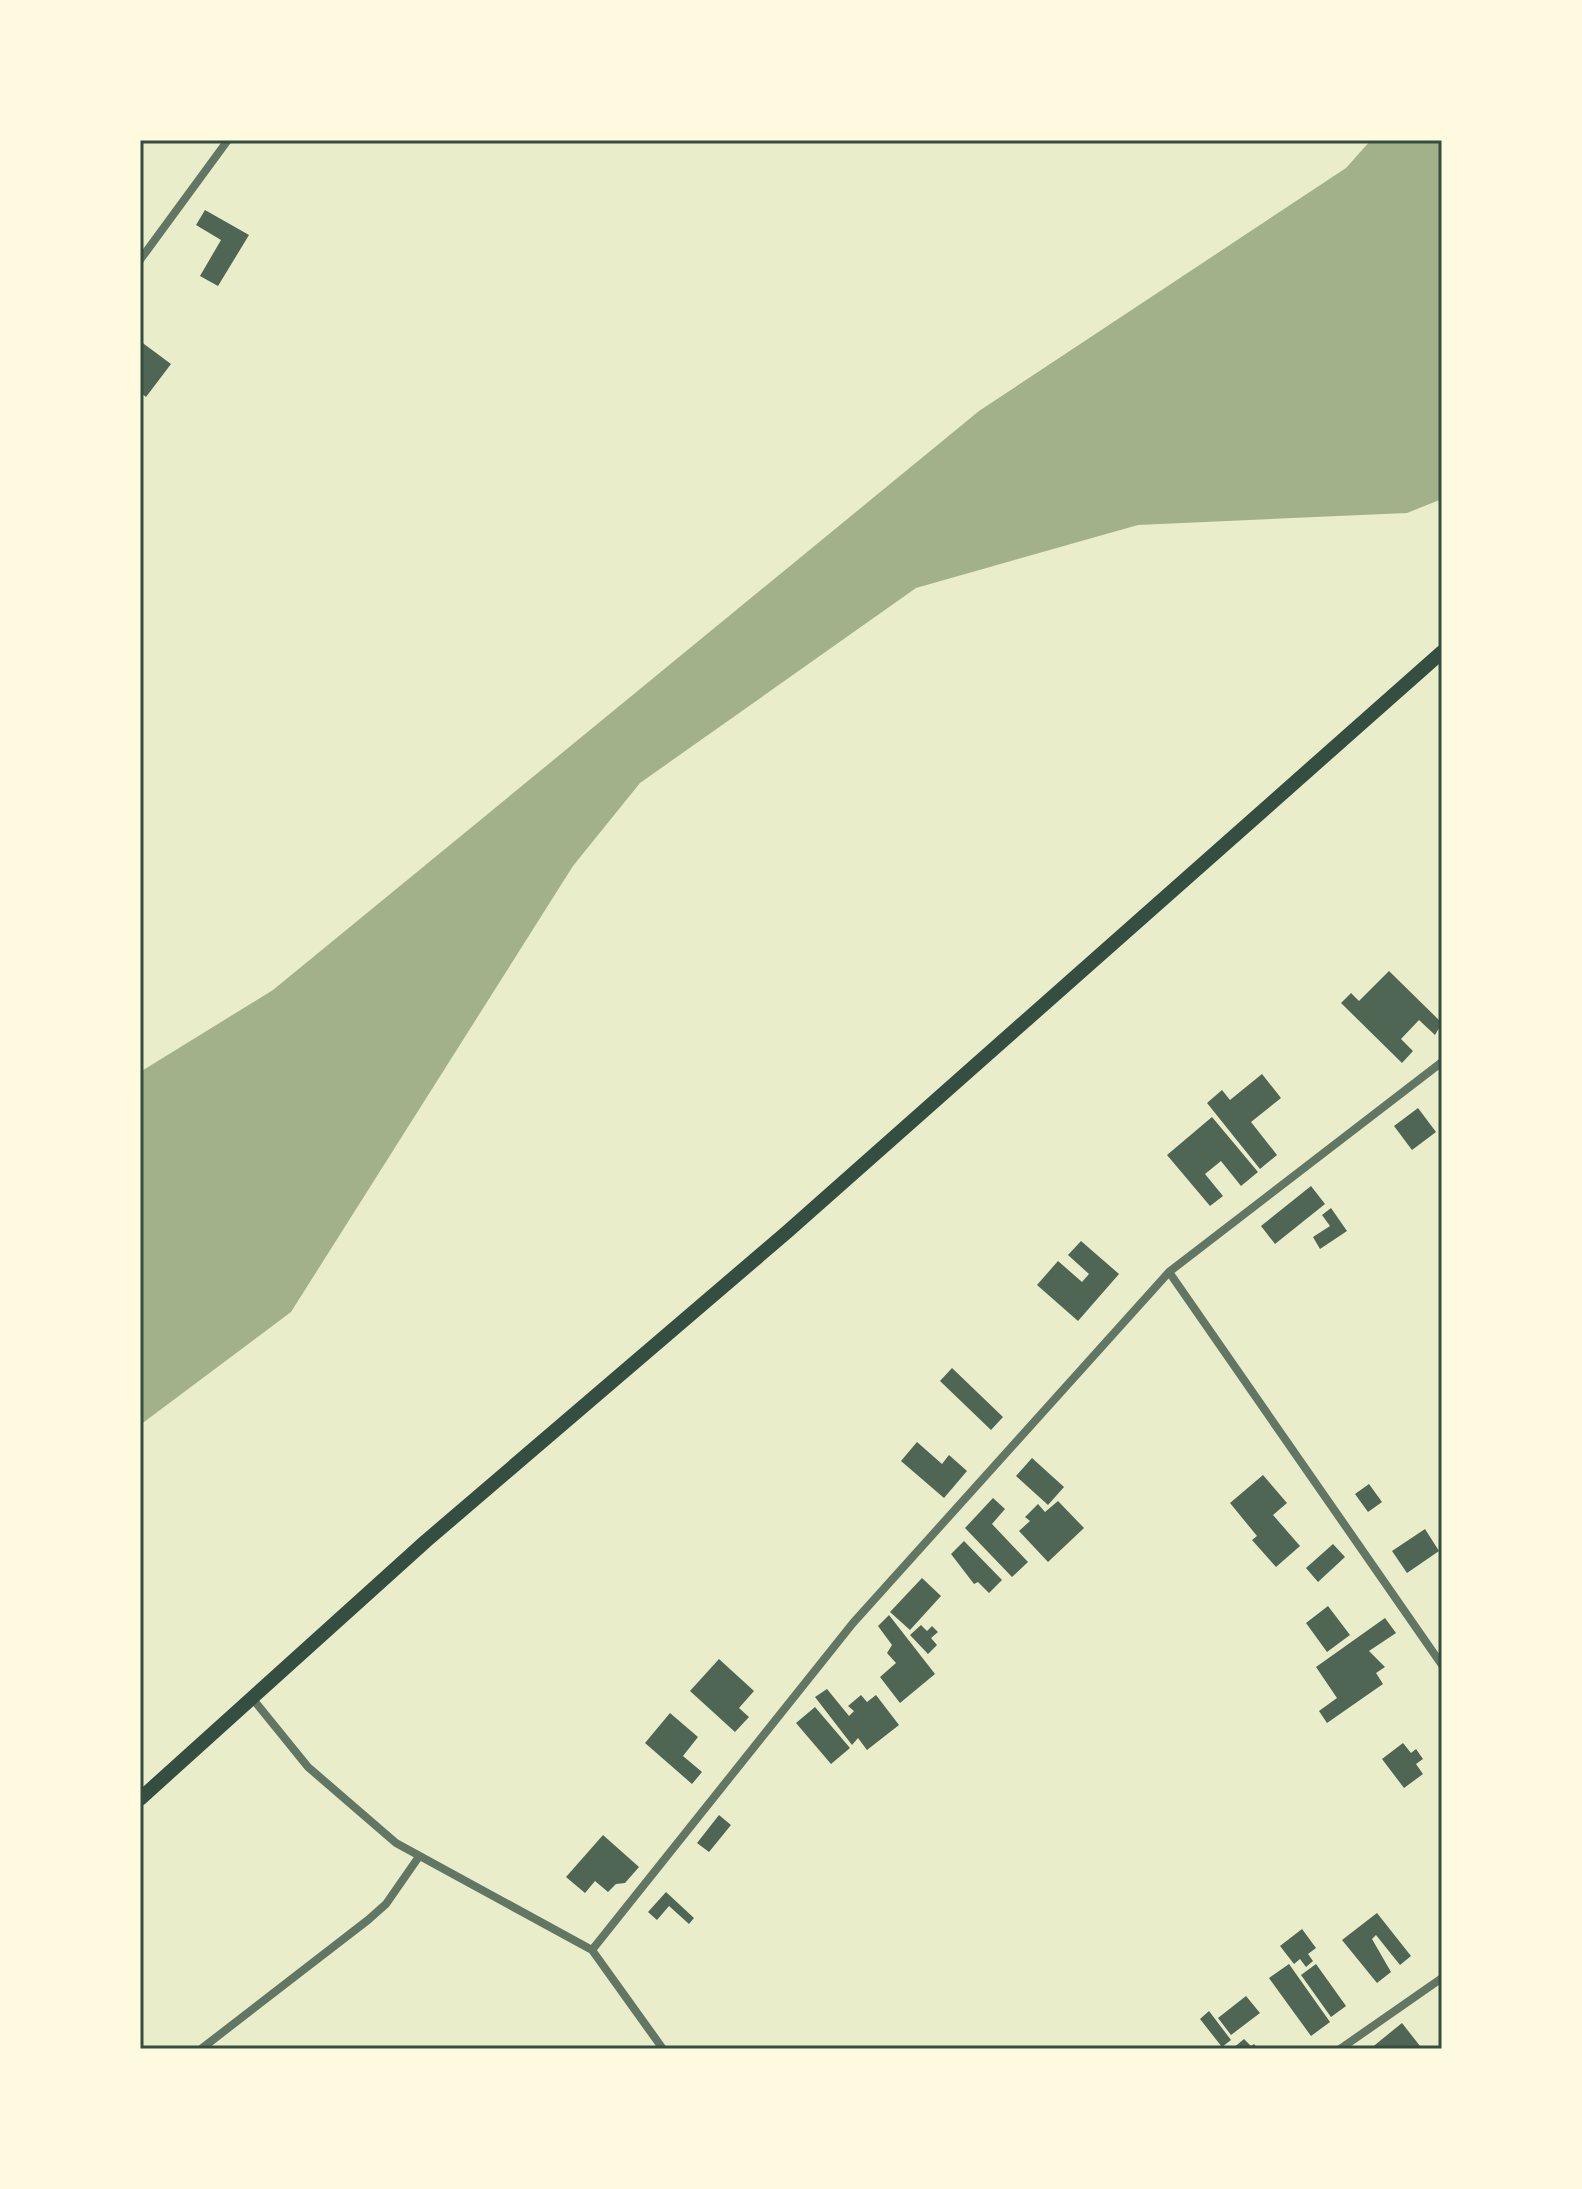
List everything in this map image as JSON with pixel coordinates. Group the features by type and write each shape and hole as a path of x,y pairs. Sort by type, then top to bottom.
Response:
{"main road":[{"path":"140,1799 426,1541 787,1232 1442,652"}],"street":[{"path":"140,260 228,140"},
{"path":"592,1950 853,1623 1169,1272 1442,1062"},
{"path":"1169,1272 1442,1665"},
{"path":"252,1698 308,1767 347,1803 418,1858 592,1950 663,2049"},
{"path":"201,2049 368,1920 386,1904 418,1858"},
{"path":"1340,2049 1442,1978"}],"shaded area":[{"path":"1371,140 1442,140 1442,499 1407,513 1138,525 916,588 640,783 573,866 291,1312 140,1425 140,1072 273,990 979,411 1346,168"}],"building":[{"path":"205,210 249,235 218,286 200,276 221,240 196,225"},
{"path":"140,341 171,364 146,397 140,392"},
{"path":"1389,971 1442,1023 1435,1035 1419,1020 1401,1039 1413,1051 1402,1063 1341,1003 1351,993 1359,1001"},
{"path":"1262,1074 1281,1098 1251,1122 1277,1155 1260,1169 1207,1103 1222,1090 1230,1100"},
{"path":"1418,1108 1436,1132 1412,1150 1394,1126"},
{"path":"1212,1117 1258,1172 1241,1186 1221,1161 1205,1174 1223,1196 1210,1206 1167,1155"},
{"path":"1311,1186 1325,1204 1275,1244 1261,1226"},
{"path":"1331,1208 1347,1231 1320,1249 1313,1237 1330,1226 1322,1215"},
{"path":"1081,1241 1119,1274 1078,1321 1037,1285 1058,1261 1082,1282 1089,1274 1068,1255"},
{"path":"952,1368 1003,1417 991,1430 940,1381"},
{"path":"917,1442 942,1464 949,1455 967,1471 944,1498 901,1461"},
{"path":"1032,1458 1064,1487 1048,1505 1016,1476"},
{"path":"1263,1475 1287,1503 1273,1515 1300,1546 1276,1567 1252,1540 1257,1536 1230,1503"},
{"path":"1369,1484 1382,1502 1368,1512 1355,1494"},
{"path":"993,1498 1005,1509 992,1524 1028,1562 1012,1577 965,1528"},
{"path":"1058,1501 1084,1528 1048,1562 1019,1531 1030,1521 1025,1517 1038,1504 1045,1512"},
{"path":"1425,1529 1439,1551 1407,1573 1392,1551"},
{"path":"964,1541 1002,1580 989,1593 978,1582 974,1584 951,1554"},
{"path":"1333,1544 1345,1557 1318,1582 1306,1568"},
{"path":"922,1578 941,1596 910,1630 890,1612"},
{"path":"1328,1606 1350,1635 1327,1652 1306,1623"},
{"path":"889,1615 935,1674 900,1703 880,1677 896,1663 887,1653 892,1645 878,1626"},
{"path":"1385,1618 1396,1633 1369,1651 1385,1667 1376,1673 1383,1684 1327,1723 1319,1711 1337,1698 1316,1667"},
{"path":"921,1625 927,1631 932,1626 938,1632 931,1638 937,1645 928,1654 910,1635"},
{"path":"719,1659 754,1691 739,1708 749,1717 735,1732 690,1691"},
{"path":"827,1689 849,1716 854,1711 848,1706 861,1695 867,1702 876,1695 899,1725 867,1750 858,1738 852,1745 815,1697"},
{"path":"815,1707 850,1748 831,1764 796,1723"},
{"path":"670,1713 698,1737 683,1756 702,1772 692,1784 645,1743"},
{"path":"1403,1743 1411,1753 1416,1749 1423,1759 1416,1764 1423,1774 1404,1788 1382,1759"},
{"path":"719,1815 731,1825 709,1852 697,1843"},
{"path":"603,1835 639,1867 625,1883 616,1884 608,1892 595,1881 585,1893 566,1877"},
{"path":"666,1892 694,1918 689,1924 669,1906 657,1920 648,1912"},
{"path":"1377,1913 1411,1956 1400,1965 1376,1935 1372,1939 1391,1972 1377,1983 1342,1940"},
{"path":"1302,1929 1316,1948 1308,1954 1313,1961 1306,1967 1300,1959 1294,1964 1280,1946"},
{"path":"1289,1964 1330,2022 1311,2036 1269,1978"},
{"path":"1316,1964 1346,2006 1331,2017 1301,1975"},
{"path":"1246,1996 1260,2013 1231,2035 1218,2018"},
{"path":"1209,2011 1231,2040 1222,2047 1200,2019"},
{"path":"1402,2023 1420,2046 1416,2049 1370,2049"},
{"path":"1244,2039 1251,2046 1254,2044 1258,2049 1232,2049"}]}
